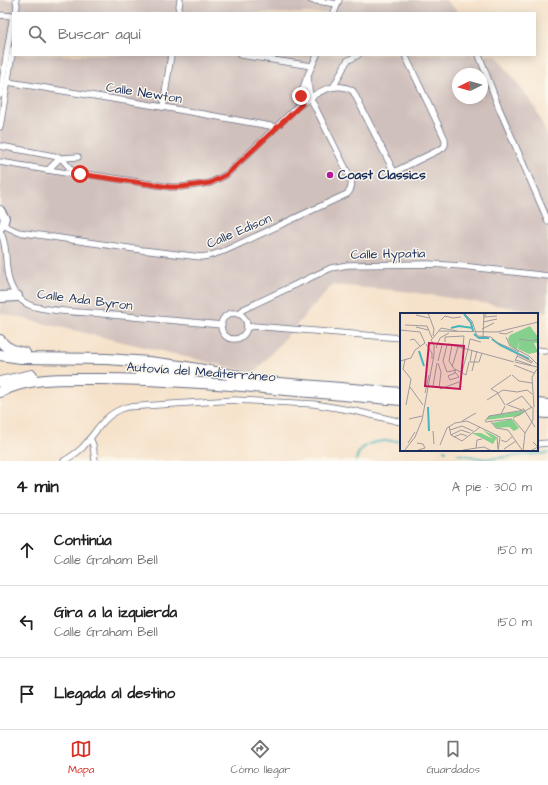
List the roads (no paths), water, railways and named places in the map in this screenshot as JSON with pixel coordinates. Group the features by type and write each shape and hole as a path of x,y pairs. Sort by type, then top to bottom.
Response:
{"highway":[{"path":"0,297 17,296"},
{"path":"0,340 6,347 22,352 76,355 107,360"},
{"path":"0,355 21,358 107,360"},
{"name":"Autovía del Mediterráneo","path":"107,360 149,362 180,366 269,382"},
{"name":"Autovía del Mediterráneo","path":"0,382 19,377 36,375 103,372 157,374 400,393"},
{"name":"Autovía del Mediterráneo","path":"0,392 34,381 113,379 198,383 400,400"},
{"path":"538,404 548,405"},
{"path":"538,412 548,413"}],"street":[{"path":"15,12 16,0"},
{"path":"16,12 21,0"},
{"path":"178,12 180,0"},
{"path":"311,0 338,2 334,12"},
{"path":"0,15 12,14"},
{"path":"0,95 12,31"},
{"path":"0,128 3,82 12,52"},
{"path":"162,107 171,56"},
{"path":"247,56 312,66"},
{"path":"302,104 301,96 317,56"},
{"path":"334,86 347,61 356,56"},
{"path":"0,162 170,187 210,183 226,175 310,97 334,86 346,87 353,92 394,172 443,148 445,145 445,139 405,56"},
{"path":"480,56 499,108 548,220"},
{"path":"308,76 310,97"},
{"path":"0,111 5,85 3,82"},
{"name":"Calle Newton","path":"3,82 276,127"},
{"name":"Calle Edison","path":"1,228 18,232 142,250 201,257 224,251 347,194 350,191 351,179 310,97"},
{"path":"0,146 53,155 61,158 78,157"},
{"path":"61,158 75,174"},
{"path":"48,170 61,158"},
{"path":"0,210 4,214 5,218 1,228 6,272 9,283 17,296"},
{"name":"Calle Hypatia","path":"238,314 244,309 331,268 348,265 429,264 462,266 548,276"},
{"name":"Calle Ada Byron","path":"17,296 26,304 36,307 222,325"},
{"path":"247,328 245,319 238,314 234,313 227,315 222,321 224,333 231,338 239,338 243,335 247,328 253,326 400,338"},
{"path":"538,350 545,351"},
{"path":"64,461 81,449 100,424 118,410 141,406 234,400 314,404 355,411 400,422"},
{"path":"90,438 93,445 95,461"},
{"path":"538,444 548,443"}],"waterway":[{"path":"356,461 358,454 367,445 380,441 400,441"},
{"path":"458,454 485,459 548,453"}],"place":[{"name":"Coast Classics","path":"330,175"}]}
